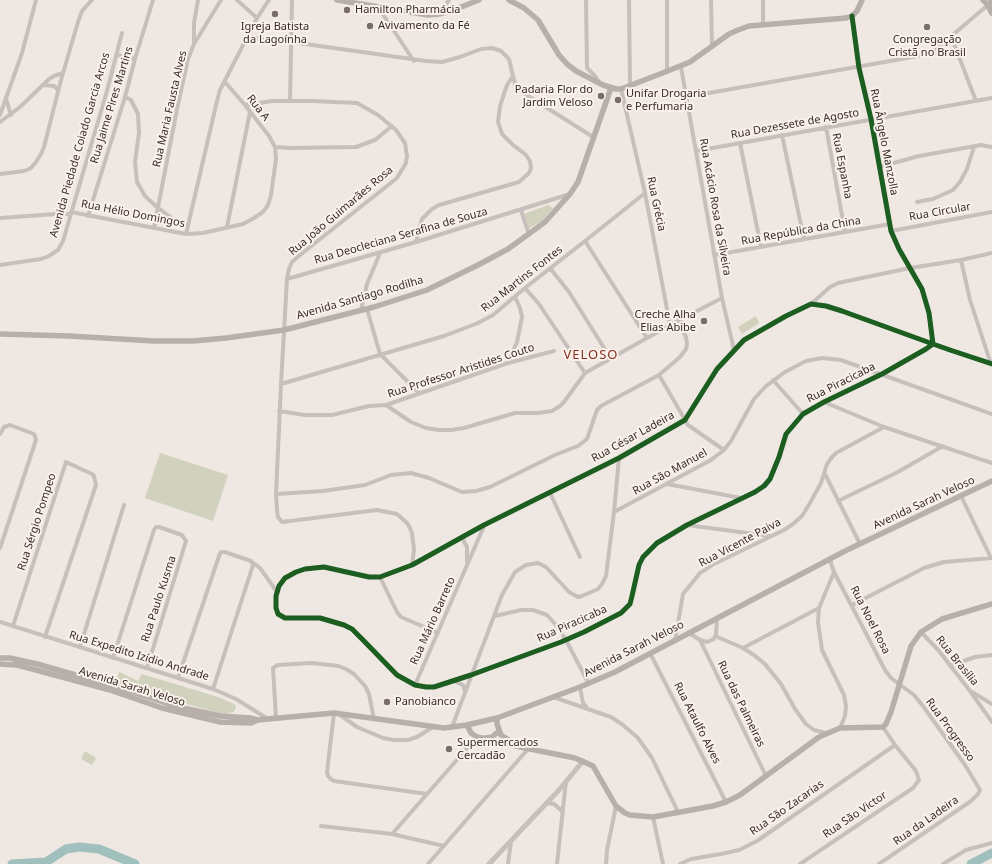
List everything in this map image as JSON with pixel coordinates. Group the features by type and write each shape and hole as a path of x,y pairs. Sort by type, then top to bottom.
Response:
{"main road":[{"path":"337,0 428,15 439,14 479,0"},
{"path":"509,0 524,8 538,20 559,55 567,64 576,71 603,85 621,89 681,67 729,34 738,30 749,26 846,18 852,16 857,11 862,0"},
{"path":"988,2 992,13"},
{"name":"Avenida Santiago Rodilha","path":"0,334 154,341 193,341 226,338 284,330 364,309 427,290 508,249 545,222 570,194 581,174 611,88"},
{"name":"Avenida Sarah Veloso","path":"0,664 17,665 36,670 110,690 162,708 220,722 251,723 268,718 336,713 434,726 452,727 467,725 497,718 589,684 675,641 860,544 992,481"},
{"path":"467,725 471,733 480,737 528,749 583,760 593,766 616,806 624,813 630,815 653,817 713,806 726,802 740,795 819,737 827,733 840,728 883,726 888,719 900,685 905,661 911,646 921,632 942,619 992,604"},
{"name":"Avenida Sarah Veloso","path":"0,658 10,658 37,664 111,685 178,707 221,716 258,720"},
{"path":"497,718 499,731 504,738 520,747"},
{"path":"480,737 492,737 499,731"}],"street":[{"path":"0,116 22,53 36,0"},
{"path":"0,174 24,171 30,168 36,162 44,147 58,90 82,11 92,0"},
{"name":"Rua Jaime Pires Martins","path":"88,216 126,97 135,59 153,0"},
{"path":"194,44 194,23 198,0"},
{"name":"Rua Maria Fausta Alves","path":"154,228 157,207 188,59 194,44 221,0"},
{"path":"237,0 256,18"},
{"path":"186,234 217,101 224,82 256,18 269,0"},
{"path":"290,101 292,0"},
{"path":"439,14 449,0"},
{"path":"586,0 588,68 596,76 599,82"},
{"path":"629,0 630,85"},
{"path":"667,0 667,72"},
{"path":"711,0 712,47"},
{"path":"763,0 763,25"},
{"path":"930,54 988,2"},
{"path":"378,7 414,60"},
{"name":"Rua Ângelo Manzolla","path":"852,16 859,68 871,120 891,230 899,249 922,289 926,301 933,344"},
{"name":"Avenida Piedade Coiado Garcia Arcos","path":"0,265 42,259 54,254 58,250 71,213 122,32"},
{"path":"951,36 958,50 976,101"},
{"path":"247,37 414,60 442,62 481,49 492,48 501,51 509,59 515,84 522,92 593,137"},
{"path":"686,97 958,50"},
{"path":"116,55 135,59"},
{"name":"Rua Acácio Rosa da Silveira","path":"681,67 722,298 734,350"},
{"path":"0,122 10,115 49,79 63,73"},
{"path":"416,242 422,219 432,209 439,205 519,182 529,173 531,168 530,161 526,155 502,134 498,122 500,106 507,85 513,76"},
{"name":"Rua A","path":"224,82 245,105 269,136 275,147"},
{"path":"44,85 54,86 58,90"},
{"name":"Rua Grécia","path":"621,89 644,193 670,325"},
{"path":"126,97 131,100 138,114 139,133 135,162 137,182 145,196 157,207 174,219 188,226"},
{"name":"Rua Dezessete de Agosto","path":"696,151 992,98"},
{"path":"6,99 10,115"},
{"name":"Rua João Guimarães Rosa","path":"245,105 273,101 357,103 392,126 400,134 405,143 406,163 402,172 397,178 292,262 287,279 276,511 282,522 377,510 397,514 408,524 412,534 414,550 412,566"},
{"path":"227,227 250,112"},
{"path":"275,147 356,147 375,140 392,126"},
{"name":"Rua Espanha","path":"826,127 846,232"},
{"path":"782,135 804,239"},
{"path":"740,143 761,247"},
{"path":"879,167 919,156 981,145 992,147"},
{"name":"Rua Hélio Domingos","path":"0,218 71,213 186,234 204,233 242,224 263,212 268,205 276,167 275,147"},
{"path":"917,202 933,199 953,190 960,182 967,169 974,147"},
{"name":"Rua Martins Fontes","path":"281,384 444,336 478,323 493,315 515,298 525,288 644,193"},
{"name":"Rua Deocleciana Serafina de Souza","path":"287,279 380,253 570,194"},
{"path":"520,210 529,235"},
{"name":"Rua Circular","path":"891,230 992,212"},
{"name":"Rua República da China","path":"714,255 890,224"},
{"path":"585,241 647,338"},
{"path":"380,253 367,284 364,309 380,354 419,393"},
{"name":"Rua César Ladeira","path":"277,592 279,586 285,578 305,568 324,567 369,577 380,577 412,566 484,525 619,458 685,420 717,369 744,340 786,316 811,304 830,287 838,283 910,268 992,254"},
{"path":"961,260 970,300 992,364"},
{"path":"550,268 569,292 611,359"},
{"path":"525,288 539,304 585,373"},
{"path":"508,363 517,342 522,317 520,308 515,298"},
{"path":"386,405 404,418 419,426 439,430 457,429 515,413 538,413 557,409 564,402 585,373 670,325 722,298"},
{"path":"811,304 826,306 842,311 992,364"},
{"path":"276,494 323,491 364,485 391,476 411,473 429,478 455,490 468,492 476,491 496,484 556,454 578,446 587,439 597,410 601,406 659,375 684,353 687,344 686,337 678,321"},
{"name":"Rua Piracicaba","path":"277,592 276,608 278,614 285,618 313,617 344,625 352,629 397,675 415,685 426,687 434,687 471,675 566,640 621,613 630,604 636,576 644,557 657,542 764,486 770,479 786,434 803,414 824,402 882,374 933,344"},
{"name":"Rua Professor Aristides Couto","path":"280,411 305,415 332,415 369,406 386,405 508,363 554,351"},
{"name":"Rua São Manuel","path":"614,512 711,460 724,450 731,441 754,399 773,380 806,361 822,358 841,360 992,414"},
{"path":"659,375 688,425 724,450"},
{"path":"773,380 803,414"},
{"path":"824,402 884,427 992,463"},
{"path":"0,434 4,427 10,426 30,432 36,437 0,548"},
{"name":"Rua Vicente Paiva","path":"675,641 683,594 692,581 700,573 712,565 784,530 802,516 821,483 829,460 836,453 884,427"},
{"path":"838,501 896,473 943,446"},
{"path":"452,727 502,594 515,572 531,563 538,563 546,567 568,592 578,597 598,589 606,576 619,458"},
{"name":"Rua Sérgio Pompeo","path":"13,626 66,462 92,474 96,485 45,637"},
{"path":"825,474 860,544"},
{"path":"680,477 683,487"},
{"path":"667,484 742,498"},
{"path":"550,493 580,558"},
{"path":"852,605 930,566 944,562 991,558 961,496"},
{"path":"80,647 124,505"},
{"name":"Rua Mário Barreto","path":"415,685 484,525"},
{"path":"687,525 770,536"},
{"name":"Rua Paulo Kusma","path":"113,658 154,528 159,527 182,535 185,539 186,545 146,668"},
{"name":"Rua Mário Barreto","path":"462,538 467,547 467,565"},
{"path":"178,678 220,553 225,552 252,562 260,568 277,592"},
{"name":"Rua Noel Rosa","path":"830,560 834,572 885,670 891,678 900,685"},
{"path":"213,689 252,568 252,562"},
{"path":"834,572 819,608 818,622 822,650 844,695 846,706 845,716 840,728"},
{"path":"380,577 397,612 401,617 438,633"},
{"path":"743,648 819,608"},
{"path":"495,616 521,610 533,610 541,612 552,619 566,640 589,684"},
{"path":"689,633 706,642 714,639 716,636 717,619"},
{"name":"Rua Expedito Izídio Andrade","path":"0,622 213,689 236,699 268,718"},
{"name":"Rua Brasília","path":"921,632 939,651 992,722"},
{"path":"716,636 743,648 765,664 781,684 795,709 806,724 814,730 827,733"},
{"name":"Rua das Palmeiras","path":"700,640 766,776"},
{"name":"Rua Ataulfo Alves","path":"650,653 726,802"},
{"path":"950,666 975,657 992,655"},
{"path":"276,718 273,668 278,665 312,662 338,666 354,674 365,686 369,694 374,718"},
{"path":"453,681 463,685 465,691"},
{"name":"Rua Progresso","path":"900,685 914,695 923,706 965,765 980,790"},
{"path":"580,687 583,703 587,708"},
{"path":"970,691 992,704"},
{"path":"553,697 612,717 638,738 652,758 678,812"},
{"path":"427,794 334,781 328,776 327,772 336,713 357,727 383,738 394,740 408,740 417,737 434,726"},
{"path":"883,726 895,745"},
{"path":"392,834 480,737"},
{"name":"Rua São Victor","path":"800,864 913,788 918,780 916,771 895,745"},
{"name":"Rua São Zacarias","path":"680,864 691,858 739,850 757,841 895,745"},
{"path":"428,864 528,749"},
{"path":"490,864 566,781 583,760"},
{"path":"557,864 566,781"},
{"name":"Rua da Ladeira","path":"879,864 971,801 980,790"},
{"path":"546,803 554,804 563,812"},
{"path":"606,864 607,850 616,806"},
{"path":"653,817 663,864"},
{"path":"321,826 392,834 444,846"},
{"path":"508,864 511,840"},
{"path":"943,864 966,850 992,843"}],"green space":[{"path":"548,205 553,208 543,220 528,229 524,214"},
{"path":"756,316 759,323 742,334 738,327"},
{"path":"160,453 228,475 213,521 145,498"},
{"path":"119,672 138,681 142,674 218,697 236,706 234,712 223,714 115,684"},
{"path":"85,751 96,758 92,765 81,759"}],"waterway":[{"path":"12,864 46,862 66,849 79,847 99,849 135,864"},
{"path":"971,864 992,853"}],"cycle path":[{"path":"852,16 859,68 871,119 891,231 899,249 922,289 929,313 933,344 882,374 824,402 803,414 786,434 770,479 764,486 755,492 687,525 657,543 643,557 639,565 630,604 621,613 561,642 471,675 434,687 426,687 415,685 397,675 352,629 344,625 320,618 285,618 278,614 276,608 276,596 279,586 285,578 296,572 305,569 324,567 369,577 380,577 412,565 484,525 619,458 685,420 717,369 744,340 786,316 811,304 826,306 842,311 933,344 992,364"}],"place":[{"name":"Hamilton Pharmácia","path":"347,10"},
{"name":"Igreja Batista da Lagoínha","path":"275,14"},
{"name":"Avivamento da Fé","path":"370,26"},
{"name":"Congregação Cristã no Brasil","path":"927,27"},
{"name":"Padaria Flor do Jardim Veloso","path":"601,96"},
{"name":"Unifar Drogaria e Perfumaria","path":"618,100"},
{"name":"Creche Alha Elias Abibe","path":"704,321"},
{"name":"Panobianco","path":"387,702"},
{"name":"Supermercados Cercadão","path":"449,749"}],"district":[{"name":"VELOSO","path":"591,355"}]}
